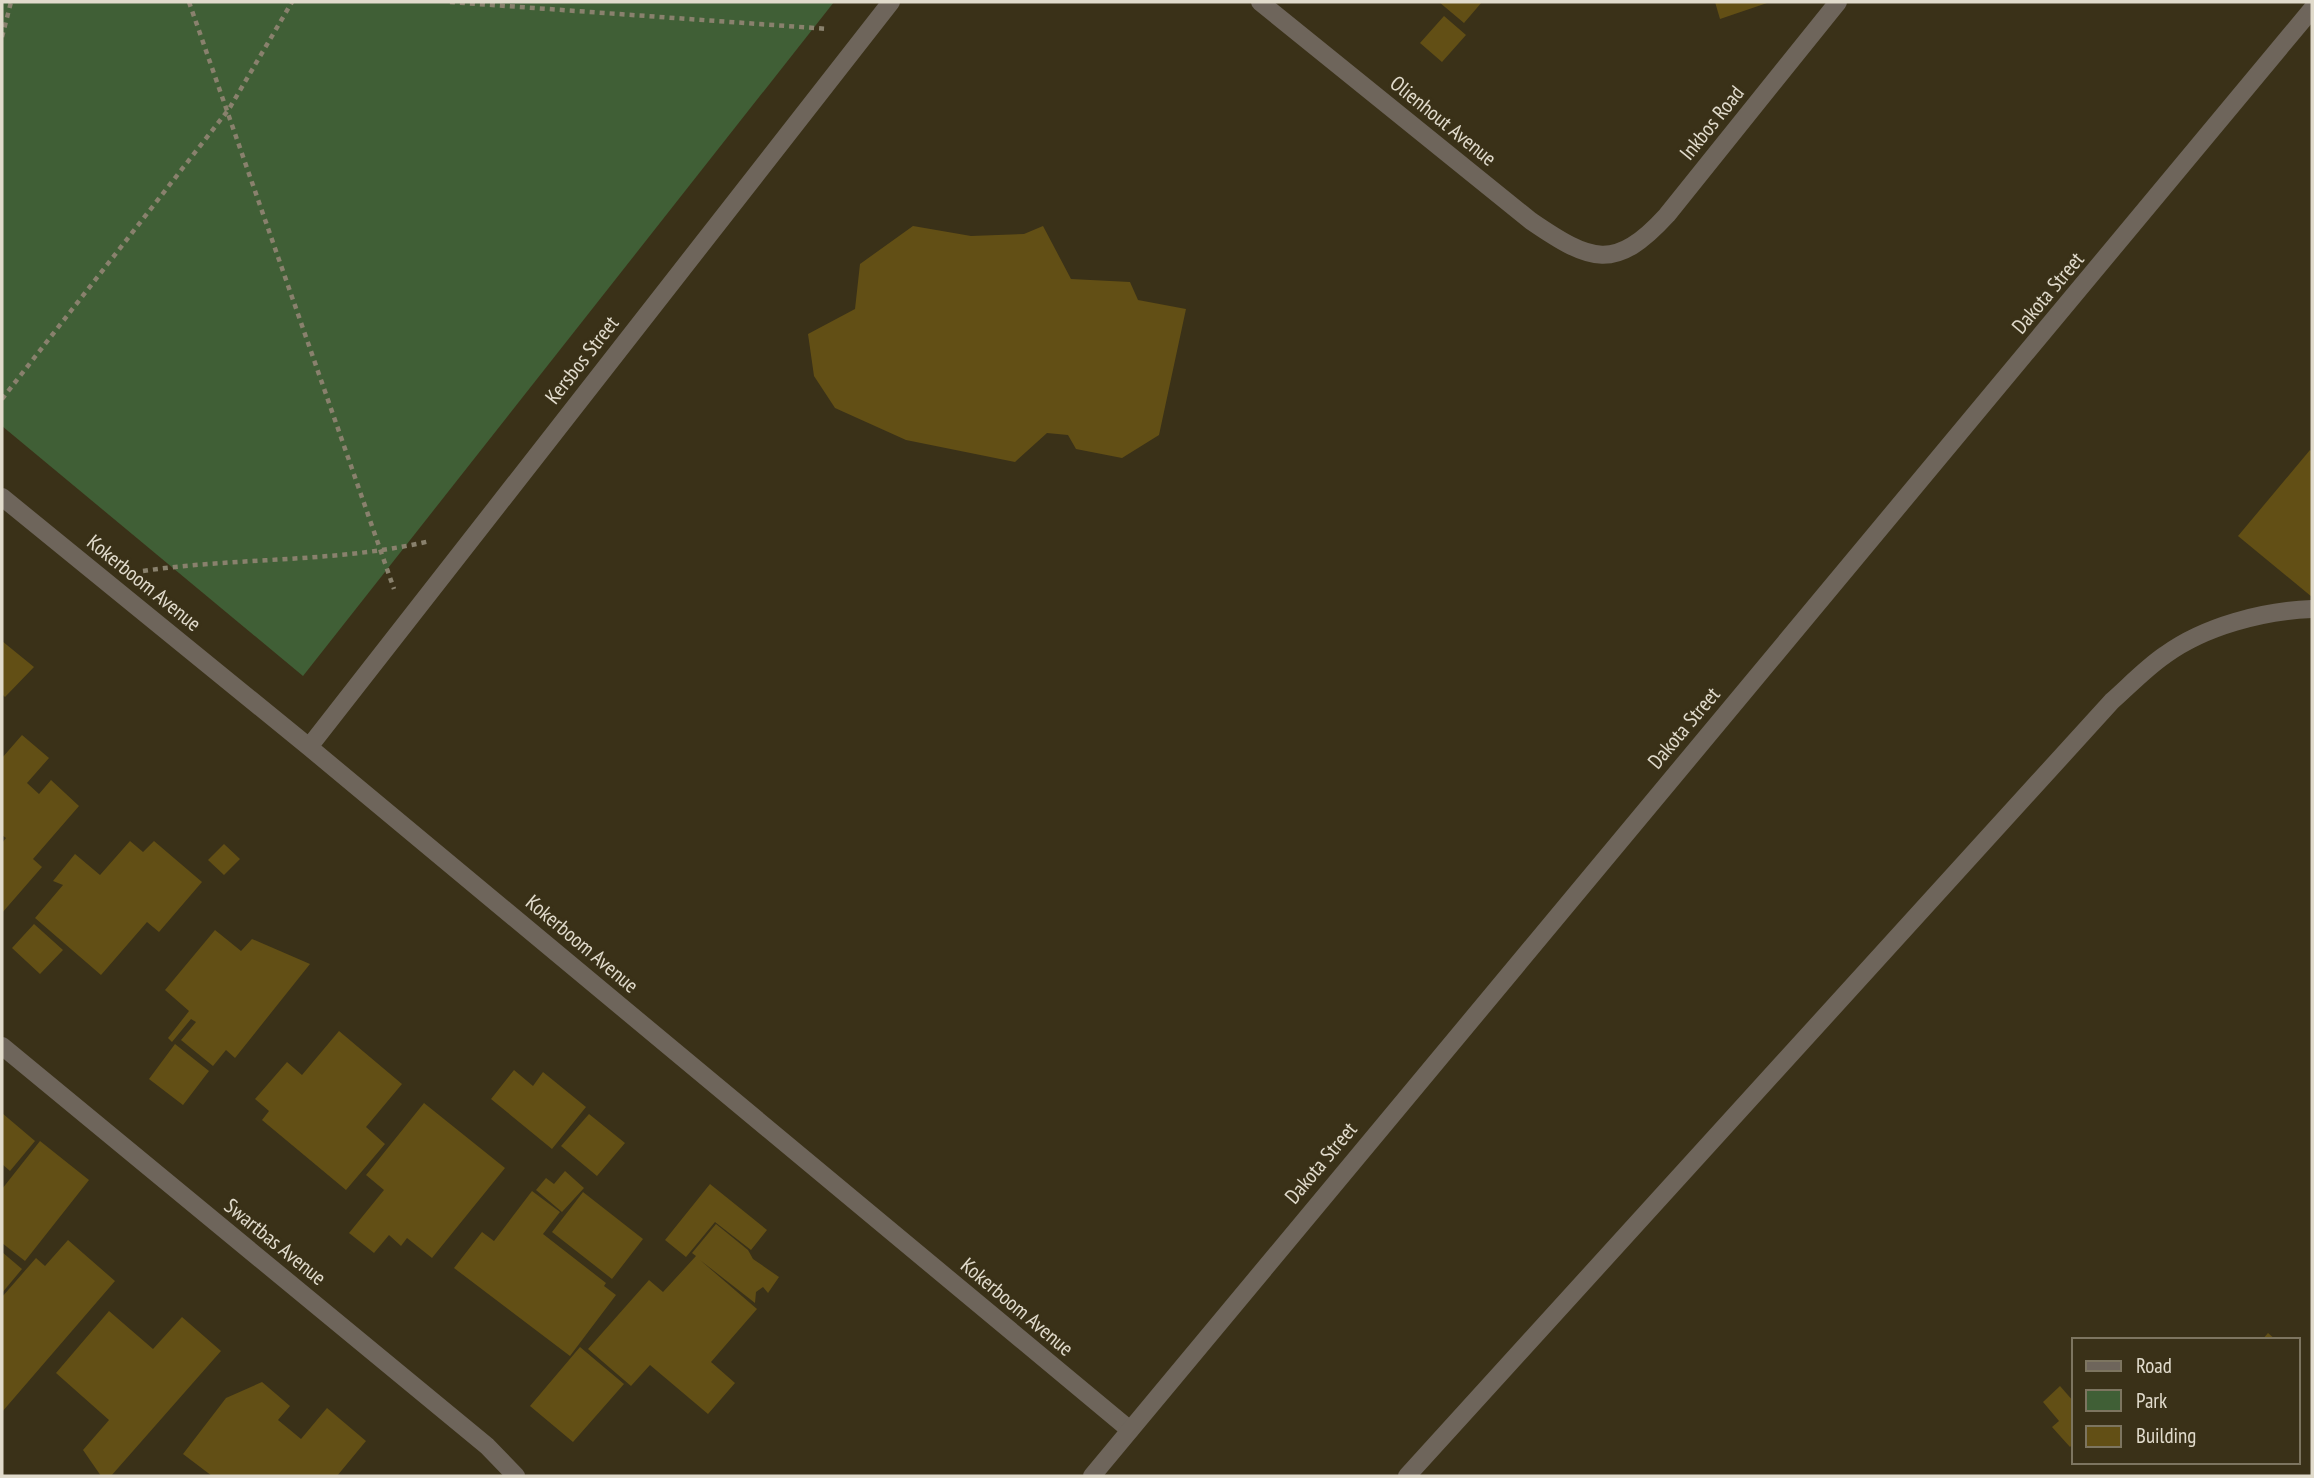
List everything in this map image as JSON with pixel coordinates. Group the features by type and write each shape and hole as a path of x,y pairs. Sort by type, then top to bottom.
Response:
{"street":[{"name":"Kersbos Street","path":"309,747 891,2"},
{"name":"Olienhout Avenue","path":"1260,2 1531,221 1569,247 1608,255"},
{"name":"Inkbos Road","path":"1608,255 1625,252 1640,243 1668,215 1838,2"},
{"name":"Dakota Street","path":"1092,1476 2312,9"},
{"name":"Kokerboom Avenue","path":"2,497 309,747 1130,1430"},
{"path":"1408,1476 2112,701 2166,654 2223,626 2289,610 2312,609"},
{"name":"Swartbas Avenue","path":"2,1046 488,1446 516,1476"}],"path":[{"path":"2,37 11,2"},
{"path":"189,2 229,109 405,623"},
{"path":"2,399 229,109 292,2"},
{"path":"450,2 783,24 866,33"},
{"path":"102,578 209,562 381,552 478,530"}],"green space":[{"path":"2,2 834,2 303,676 2,426"}],"building":[{"path":"1439,2 1482,2 1464,23"},
{"path":"1715,2 1770,2 1720,19"},
{"path":"1444,16 1466,35 1442,62 1420,43"},
{"path":"913,226 971,236 1024,234 1043,226 1071,279 1130,282 1138,300 1186,309 1159,435 1122,458 1076,449 1068,435 1047,433 1015,462 906,440 835,408 814,376 808,334 855,309 860,264"},
{"path":"2310,450 2312,452 2312,597 2238,536"},
{"path":"2,641 34,667 5,697 2,694"},
{"path":"22,735 49,758 27,783 39,794 51,780 79,806 33,859 42,867 2,913 2,843 6,838 2,835 2,758"},
{"path":"130,841 143,852 154,841 202,882 159,932 147,922 101,975 35,918 63,885 53,881 75,854 100,875"},
{"path":"224,844 240,859 224,875 208,860"},
{"path":"34,924 63,950 40,974 12,948"},
{"path":"215,930 241,951 252,939 310,964 235,1058 226,1050 213,1066 181,1040 196,1022 191,1019 172,1042 168,1038 189,1011 165,990"},
{"path":"339,1031 402,1084 366,1127 385,1144 346,1190 262,1120 269,1111 255,1099 287,1062 302,1075"},
{"path":"175,1044 209,1071 183,1105 149,1079"},
{"path":"514,1070 533,1086 543,1072 586,1107 552,1149 491,1099"},
{"path":"424,1103 505,1168 432,1258 407,1238 401,1246 389,1235 374,1253 349,1233 384,1190 366,1175"},
{"path":"2,1113 35,1141 10,1171 2,1164"},
{"path":"589,1114 625,1143 597,1176 561,1146"},
{"path":"40,1141 89,1180 25,1261 2,1243 2,1189"},
{"path":"565,1171 584,1188 562,1212 536,1190 546,1178 554,1184"},
{"path":"710,1184 767,1230 751,1250 715,1222 686,1257 665,1240"},
{"path":"532,1191 560,1212 543,1234 606,1283 604,1286 616,1295 570,1356 454,1268 482,1232 494,1241"},
{"path":"583,1192 643,1239 612,1279 552,1232"},
{"path":"716,1224 748,1250 753,1259 779,1277 768,1293 763,1287 756,1292 755,1303 700,1260 757,1309 711,1362 735,1383 708,1414 650,1365 631,1386 588,1349 649,1280 663,1292 696,1256 692,1253"},
{"path":"68,1240 115,1281 2,1412 2,1297 36,1258 45,1266"},
{"path":"2,1252 22,1269 2,1293"},
{"path":"109,1311 153,1349 182,1317 221,1351 111,1476 101,1476 83,1450 109,1420 56,1373"},
{"path":"580,1347 624,1384 573,1442 530,1406"},
{"path":"262,1382 290,1406 278,1420 301,1439 327,1408 366,1441 337,1476 212,1476 183,1454 226,1398"},
{"path":"2060,1386 2072,1400 2070,1447 2052,1427 2059,1421 2043,1402"}]}
